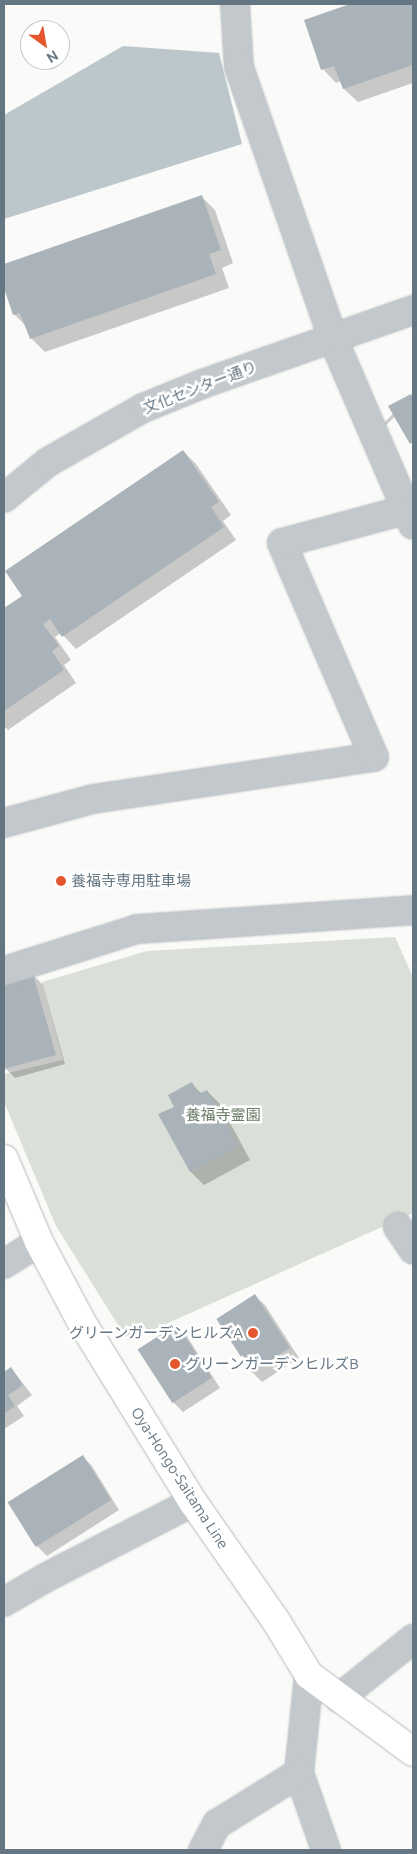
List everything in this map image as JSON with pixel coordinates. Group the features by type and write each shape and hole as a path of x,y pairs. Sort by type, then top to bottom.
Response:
{"main road":[{"name":"Oya-Hongo-Saitama Line","path":"4,1159 39,1242 81,1321 193,1502 276,1621 309,1675 413,1752"}],"street":[{"path":"4,823 93,799 374,757 282,543 409,518 333,339 239,67 235,4"},
{"name":"文化センター通り","path":"4,498 48,462 143,408 202,384 413,310"},
{"path":"4,971 137,929 413,910"},
{"path":"4,1264 39,1242"},
{"path":"4,1602 44,1578 193,1502"},
{"path":"339,1698 413,1639"},
{"path":"309,1675 299,1773 326,1850"},
{"path":"203,1850 217,1824 299,1773"}],"green space":[{"name":"養福寺霊園","path":"395,937 413,977 413,1213 128,1341 56,1226 4,1102 4,1074 63,1060 42,982 147,951"}],"shaded area":[{"path":"123,46 219,53 242,144 4,219 4,115"}],"building":[{"path":"350,4 413,4 413,65 343,89 334,66 321,70 304,20"},
{"path":"202,195 221,250 209,254 216,274 30,339 20,313 13,315 4,288 4,264"},
{"path":"411,394 413,398 413,442 410,444 388,406"},
{"path":"183,450 219,502 211,507 224,527 62,637 50,619 43,624 59,646 52,651 64,670 4,711 4,608 22,596 5,571"},
{"path":"33,974 56,1055 4,1069 4,982"},
{"path":"192,1082 199,1094 207,1090 238,1146 190,1172 158,1114 174,1107 168,1095"},
{"name":"グリーンガーデンヒルズA","path":"255,1294 290,1348 251,1373 216,1319"},
{"name":"グリーンガーデンヒルズB","path":"177,1324 212,1378 172,1403 138,1350"},
{"path":"11,1367 23,1385 8,1395 15,1406 4,1414 4,1372"},
{"path":"83,1455 111,1500 36,1547 8,1502"}],"place":[{"name":"養福寺専用駐車場","path":"61,881"},
{"name":"グリーンガーデンヒルズA","path":"253,1333"},
{"name":"グリーンガーデンヒルズB","path":"175,1364"}]}
